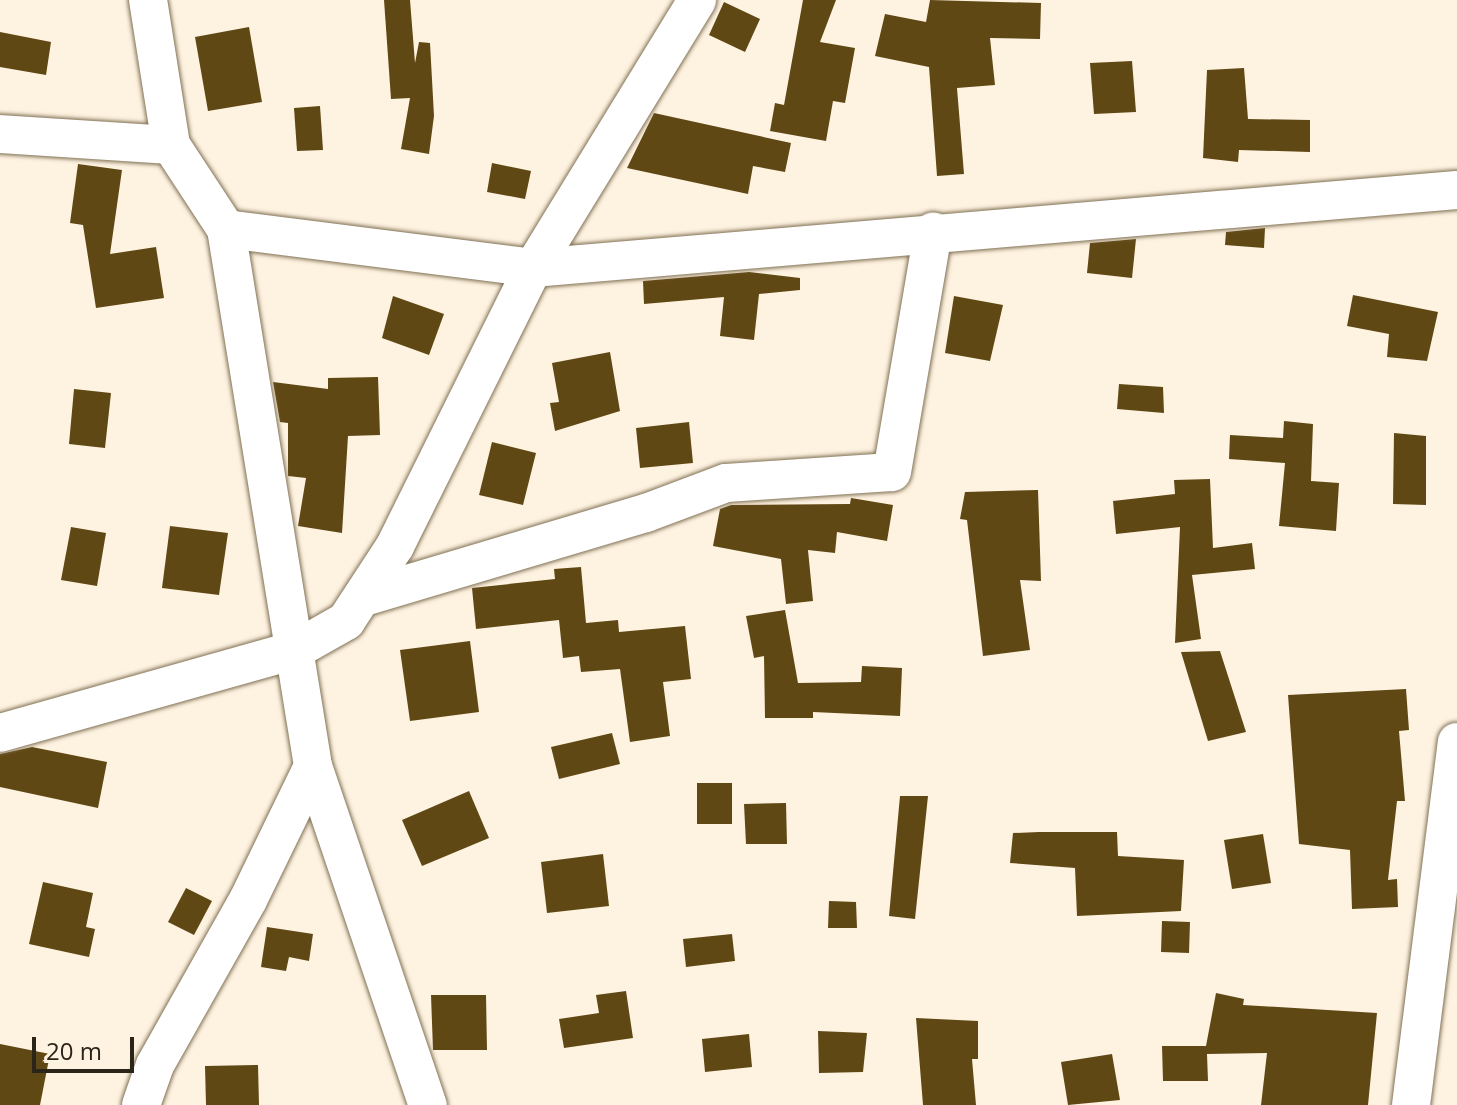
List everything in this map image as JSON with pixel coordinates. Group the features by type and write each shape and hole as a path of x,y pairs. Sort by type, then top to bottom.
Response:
{"street":[{"path":"148,0 171,145 226,229 313,766 428,1105"},
{"path":"0,733 295,650 346,621 367,596 533,268 697,0"},
{"path":"0,134 171,145"},
{"path":"226,229 533,268 933,231 1457,190"},
{"path":"367,596 646,513 726,483 892,472 933,231"},
{"path":"1411,1105 1457,742"},
{"path":"141,1105 155,1065 248,900 313,766"}],"building":[{"path":"384,0 410,0 415,63 419,42 430,43 434,116 429,154 401,149 410,98 391,99"},
{"path":"803,0 836,0 820,42 855,48 845,103 833,101 826,141 770,131 775,103 784,105"},
{"path":"930,0 1041,3 1040,39 990,38 995,85 957,88 964,174 937,176 929,67 875,56 885,14 926,22"},
{"path":"724,2 760,19 745,52 709,35"},
{"path":"249,27 262,102 208,111 195,37"},
{"path":"0,32 51,42 46,75 0,67"},
{"path":"1132,61 1136,112 1094,114 1090,63"},
{"path":"1244,68 1248,119 1310,120 1310,152 1239,150 1238,162 1203,158 1207,70"},
{"path":"320,106 323,150 297,151 294,108"},
{"path":"654,113 791,143 785,172 753,166 748,194 627,168"},
{"path":"492,163 531,171 525,199 487,192"},
{"path":"78,164 122,170 110,254 156,247 164,298 96,308 83,225 70,223"},
{"path":"1265,228 1264,248 1225,245 1226,232"},
{"path":"1136,239 1132,278 1087,273 1090,243"},
{"path":"749,272 800,278 800,290 759,294 754,340 720,336 724,297 644,304 643,281"},
{"path":"1353,295 1438,312 1427,361 1387,357 1389,334 1347,326"},
{"path":"393,296 444,314 429,355 382,338"},
{"path":"954,296 1003,305 990,361 945,353"},
{"path":"610,352 620,411 555,431 550,403 559,402 552,363"},
{"path":"378,377 380,435 348,436 342,533 298,526 306,478 288,476 288,423 280,422 273,382 328,389 328,378"},
{"path":"1119,384 1163,387 1164,413 1117,409"},
{"path":"74,389 111,393 105,448 69,444"},
{"path":"1284,421 1313,424 1311,481 1339,483 1336,531 1279,526 1285,463 1229,459 1230,435 1283,438"},
{"path":"689,422 693,463 640,468 636,428"},
{"path":"1394,433 1426,436 1426,505 1393,504"},
{"path":"492,442 536,453 523,505 479,495"},
{"path":"1210,479 1213,548 1252,543 1255,569 1192,575 1201,639 1175,643 1180,527 1116,534 1113,501 1175,494 1174,480"},
{"path":"1038,490 1041,581 1020,580 1030,650 983,656 967,520 960,519 965,492"},
{"path":"851,498 893,505 887,541 837,532 835,553 808,550 813,601 786,604 781,559 713,546 720,509 731,505 850,504"},
{"path":"170,526 228,533 219,595 162,588"},
{"path":"71,527 106,533 97,586 61,580"},
{"path":"581,567 586,623 618,620 619,632 685,626 691,679 663,682 670,736 630,742 620,669 581,672 579,656 563,658 559,620 476,629 472,588 555,579 554,569"},
{"path":"785,610 798,683 861,682 862,666 902,668 900,716 813,712 813,718 765,718 764,656 754,658 746,616"},
{"path":"470,641 479,712 410,721 400,650"},
{"path":"1220,651 1246,732 1208,741 1181,652"},
{"path":"1406,689 1409,730 1399,731 1405,801 1397,801 1388,880 1397,879 1398,907 1352,909 1350,850 1299,844 1288,695"},
{"path":"612,733 620,764 559,779 551,747"},
{"path":"32,747 107,762 98,808 0,787 0,754"},
{"path":"697,783 732,783 732,824 697,824"},
{"path":"469,791 489,838 422,866 402,820"},
{"path":"900,796 928,796 915,919 889,916"},
{"path":"786,803 787,844 746,844 744,804"},
{"path":"1117,832 1118,856 1184,860 1181,911 1077,916 1075,868 1010,863 1013,833"},
{"path":"1263,834 1271,883 1232,889 1224,840"},
{"path":"603,854 609,906 547,913 541,862"},
{"path":"43,882 93,893 86,927 95,929 89,957 29,944"},
{"path":"186,888 212,901 194,935 168,922"},
{"path":"829,901 856,902 857,928 828,928"},
{"path":"1162,921 1190,922 1189,953 1161,952"},
{"path":"267,927 313,934 309,961 289,957 286,971 261,967"},
{"path":"732,934 735,961 686,967 683,939"},
{"path":"626,991 633,1038 564,1048 559,1019 599,1013 596,995"},
{"path":"1216,993 1244,999 1243,1005 1377,1013 1368,1105 1261,1105 1267,1053 1207,1054 1208,1081 1163,1081 1162,1046 1206,1046"},
{"path":"431,995 486,995 487,1050 433,1050"},
{"path":"916,1018 978,1021 978,1059 972,1059 976,1105 923,1105"},
{"path":"818,1031 867,1033 863,1072 819,1073"},
{"path":"749,1034 752,1067 705,1072 702,1039"},
{"path":"0,1044 50,1054 40,1105 0,1105"},
{"path":"1112,1054 1120,1100 1068,1105 1061,1062"},
{"path":"258,1065 259,1105 206,1105 205,1066"}]}
